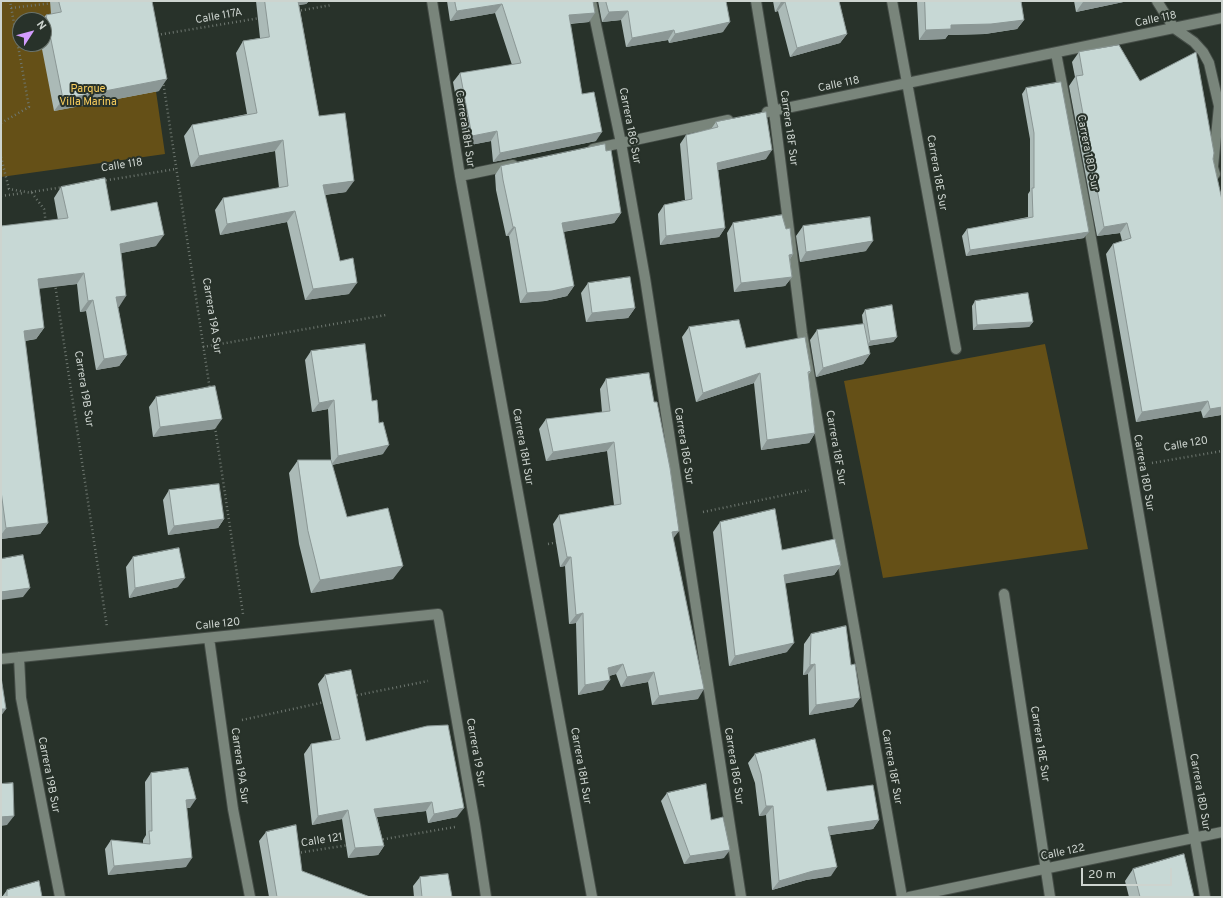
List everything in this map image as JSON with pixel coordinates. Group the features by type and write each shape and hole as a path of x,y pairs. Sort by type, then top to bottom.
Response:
{"street":[{"name":"Carrera 18H Sur","path":"432,1 460,176 592,897"},
{"name":"Carrera 18G Sur","path":"591,1 621,143 645,278 741,897"},
{"name":"Carrera 18F Sur","path":"756,1 774,111 802,333 902,897"},
{"name":"Carrera 18E Sur","path":"892,1 956,349"},
{"path":"1157,1 1174,28 1194,42 1203,52 1209,63 1221,108 1214,167 1218,187"},
{"name":"Calle 118","path":"759,114 1222,18"},
{"name":"Carrera 18D Sur","path":"1056,53 1088,221 1205,897"},
{"path":"582,151 736,119"},
{"path":"460,176 521,163"},
{"name":"Carrera 18E Sur","path":"1004,594 1050,897"},
{"name":"Calle 120","path":"1,659 438,614"},
{"name":"Carrera 19 Sur","path":"438,614 475,824 486,897"},
{"name":"Carrera 19A Sur","path":"209,638 233,809 250,897"},
{"name":"Carrera 19B Sur","path":"18,657 21,698 60,897"},
{"name":"Calle 122","path":"909,897 1222,832"}],"path":[{"path":"1,123 29,107 10,1"},
{"path":"11,8 58,3"},
{"path":"294,12 332,5"},
{"name":"Calle 117A","path":"155,29 156,36 263,17"},
{"name":"Carrera 19A Sur","path":"162,75 210,394"},
{"path":"1,157 9,189 32,193 44,209 46,225"},
{"name":"Calle 118","path":"98,182 176,169"},
{"path":"1,196 67,186"},
{"name":"Carrera 19B Sur","path":"55,280 110,648"},
{"path":"203,347 386,315"},
{"path":"215,425 246,634"},
{"name":"Calle 120","path":"1130,467 1222,452"},
{"path":"350,697 448,676"},
{"path":"221,724 327,702"},
{"path":"375,841 475,824"},
{"name":"Calle 121","path":"289,854 351,844"}],"green space":[{"name":"Parque Villa Marina","path":"1,1 143,1 165,154 1,177"},
{"path":"1045,344 1088,549 883,578 844,381"}],"building":[{"path":"59,1 152,1 167,79 63,99 52,45 52,14 61,12"},
{"path":"265,1 298,1 319,116 345,113 354,181 323,185 340,261 353,258 357,283 313,289 295,211 227,224 223,198 288,186 283,140 199,156 192,125 257,113 243,41 269,37"},
{"path":"455,1 593,1 595,13 569,15 582,94 594,92 602,132 500,153 497,131 472,136 460,73 521,63 502,4 457,11"},
{"path":"606,1 726,1 730,22 675,34 674,30 632,38 628,11 609,12"},
{"path":"781,1 839,1 847,34 797,48 785,2"},
{"path":"925,1 1021,1 1024,20 991,24 951,25 951,29 926,30"},
{"path":"1119,45 1140,81 1196,52 1214,153 1213,159 1222,200 1222,407 1210,409 1208,401 1142,412 1113,244 1131,238 1127,223 1104,227 1076,76 1083,75 1079,52"},
{"path":"1061,82 1089,232 970,250 967,229 1033,217 1032,188 1034,188 1034,133 1026,88"},
{"path":"766,112 772,150 717,163 725,228 666,236 664,205 692,199 686,135 718,127 716,122"},
{"path":"605,144 606,151 611,150 621,213 562,223 574,286 552,291 527,293 515,227 513,227 501,166"},
{"path":"105,178 111,211 157,202 164,235 120,244 126,296 116,297 127,355 104,359 93,300 88,301 84,273 38,279 44,328 24,331 48,523 6,528 1,491 1,226 68,218 61,187"},
{"path":"782,215 786,229 790,228 793,254 789,255 792,277 741,283 733,223"},
{"path":"870,217 873,241 806,252 803,226"},
{"path":"630,277 635,308 592,313 588,283"},
{"path":"1028,293 1033,322 977,325 975,301"},
{"path":"892,305 897,337 870,341 865,310"},
{"path":"739,320 746,348 805,337 811,371 808,372 815,433 767,440 760,373 703,393 689,327"},
{"path":"864,324 870,354 823,368 817,330"},
{"path":"365,344 372,401 377,400 379,423 383,422 389,445 338,456 334,400 319,403 311,351"},
{"path":"649,373 654,402 657,402 670,468 679,531 672,532 704,689 659,696 654,672 627,677 623,664 608,668 610,680 585,685 583,613 576,615 571,557 567,557 559,515 621,504 614,442 553,452 546,419 610,411 606,379"},
{"path":"215,386 222,419 160,427 156,397"},
{"path":"298,460 331,460 347,517 388,508 403,566 320,580 308,531"},
{"path":"219,484 224,519 174,526 169,490"},
{"path":"775,509 782,550 835,539 841,565 784,575 794,643 735,656 720,522"},
{"path":"179,548 185,578 135,588 133,557"},
{"path":"23,555 30,588 1,592 1,559"},
{"path":"846,626 851,665 855,664 860,698 816,705 815,664 810,665 811,634"},
{"path":"351,670 366,741 427,726 448,725 464,808 434,814 432,802 374,809 384,846 355,848 348,810 318,816 311,744 340,739 325,675"},
{"path":"1,677 6,709 1,709"},
{"path":"815,739 827,791 873,785 879,820 828,827 837,867 813,871 779,881 773,806 766,806 761,774 755,754"},
{"path":"188,768 196,799 186,800 192,858 114,866 111,840 150,844 149,831 152,831 151,773"},
{"path":"13,783 14,816 1,817 1,784"},
{"path":"706,784 711,820 723,817 730,850 690,856 667,793"},
{"path":"296,825 302,871 370,897 277,897 266,832"},
{"path":"1184,854 1194,897 1140,897 1133,869"},
{"path":"448,874 452,897 422,897 420,877"},
{"path":"39,881 42,897 7,897 7,890"}]}
